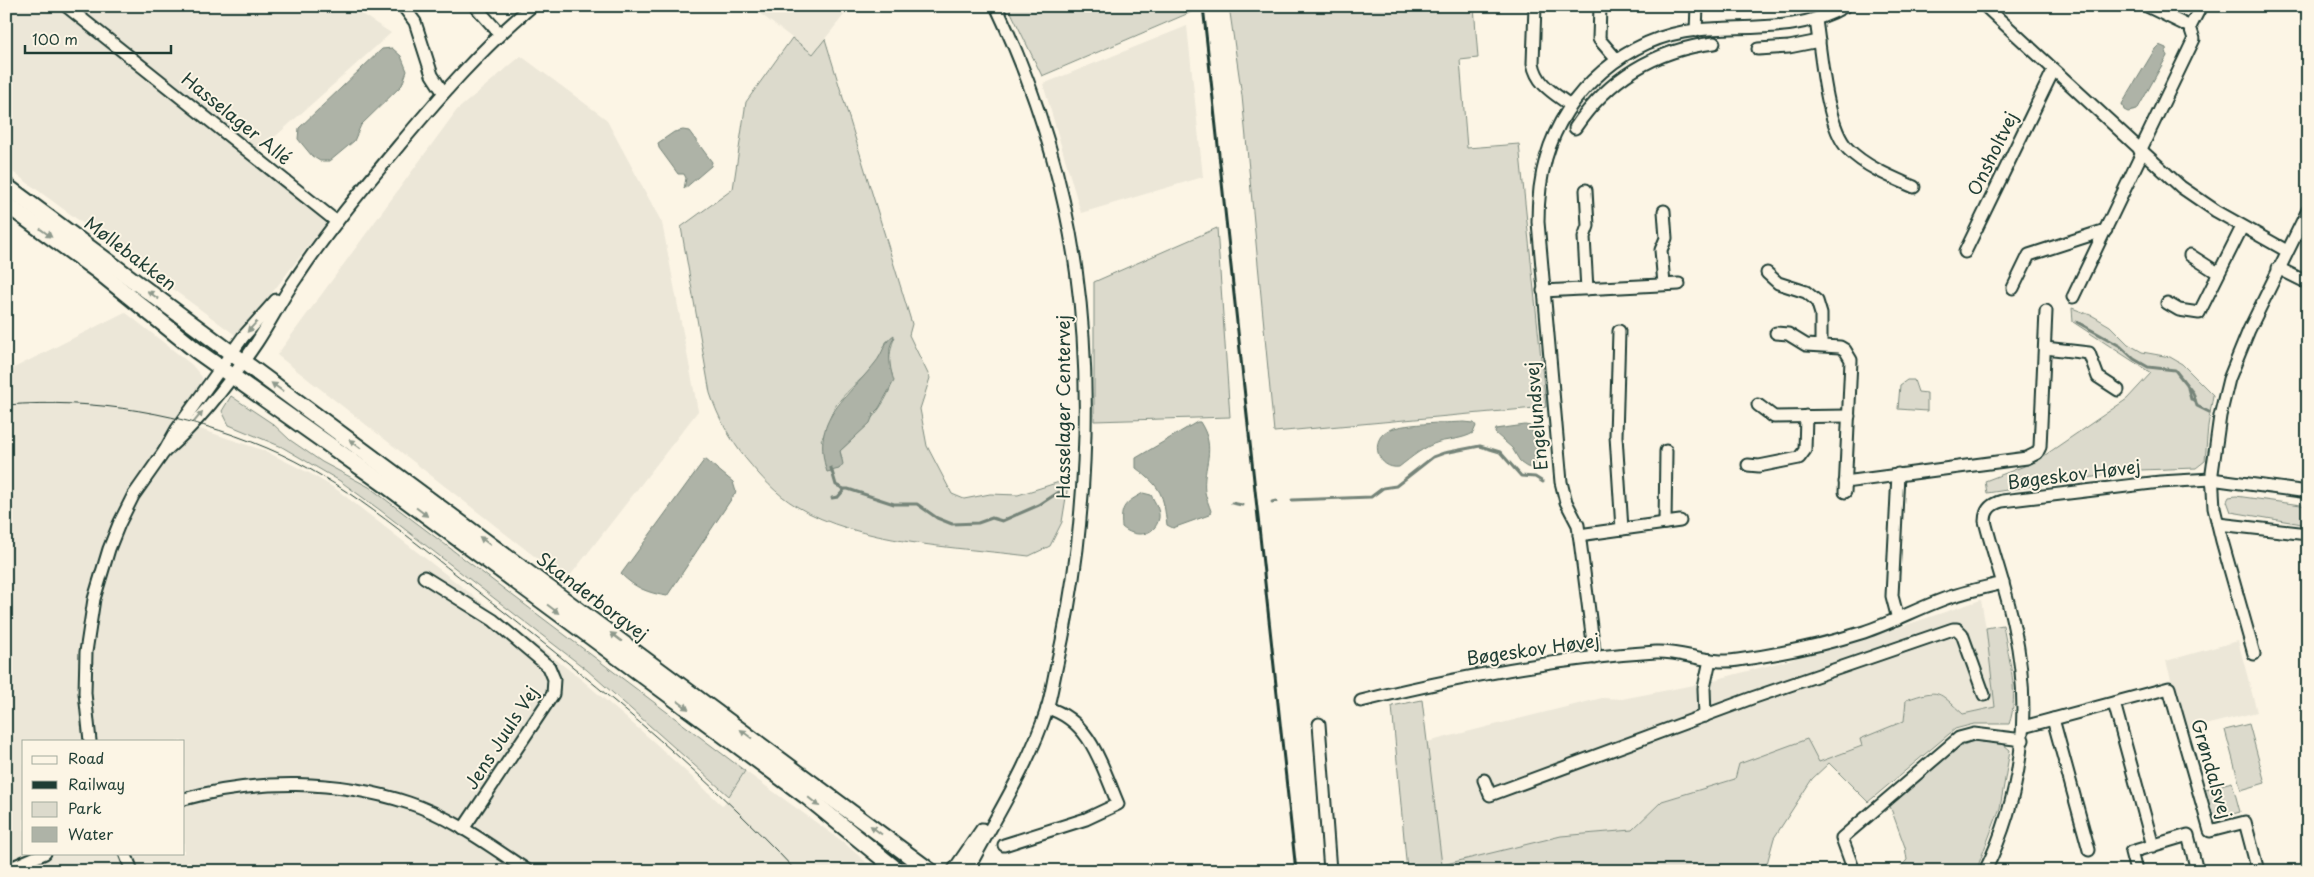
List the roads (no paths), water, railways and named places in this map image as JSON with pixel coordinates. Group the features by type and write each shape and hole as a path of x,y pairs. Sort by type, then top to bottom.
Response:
{"main road":[{"name":"Møllebakken","path":"6,186 237,357"},
{"name":"Møllebakken","path":"6,204 98,271 226,372"},
{"name":"Skanderborgvej","path":"237,357 930,871"},
{"name":"Skanderborgvej","path":"226,372 383,483 830,816 898,871"},
{"path":"830,816 913,871"}],"street":[{"name":"Hasselager Allé","path":"66,6 337,222"},
{"path":"403,6 415,22 432,75 443,92"},
{"path":"475,6 500,34"},
{"path":"90,740 85,693 86,652 94,599 109,549 133,496 164,452 177,429 237,357 256,343 296,278 337,222 443,92 500,34 532,6"},
{"name":"Hasselager Centervej","path":"967,871 1026,762 1047,708 1065,630 1082,498 1085,416 1082,310 1075,254 1050,144 1014,45 996,6"},
{"path":"1535,6 1533,63 1535,72 1544,86 1570,104"},
{"path":"1600,6 1598,39 1617,60"},
{"path":"1696,30 1697,6"},
{"name":"Engelundsvej","path":"1595,658 1578,525 1566,502 1561,482 1543,291 1538,222 1540,185 1550,147 1570,104 1581,92 1617,60 1651,42 1696,30 1791,25 1816,20 1845,6"},
{"path":"2073,296 2106,230 2194,39 2190,27 2147,6"},
{"path":"2190,27 2201,6"},
{"path":"1987,7 2141,152 2195,198 2242,227 2287,251"},
{"path":"1816,20 1828,96 1838,135 1847,148 1863,161 1914,187"},
{"path":"1758,49 1789,47 1819,41"},
{"path":"1575,128 1594,103 1622,78 1654,58 1685,48 1714,43"},
{"name":"Onsholtvej","path":"1965,252 2053,71"},
{"path":"1581,92 1594,103"},
{"path":"1586,190 1588,226 1584,237 1587,289"},
{"path":"2254,654 2218,524 2211,480 2216,438 2228,379 2278,268 2308,210"},
{"path":"1664,211 1666,238 1661,250 1664,284"},
{"path":"2167,303 2179,310 2199,313 2242,227"},
{"path":"2014,288 2030,255 2106,230"},
{"path":"2190,255 2218,273"},
{"path":"2278,268 2308,283"},
{"path":"1766,273 1778,282 1806,292 1817,301 1821,314 1821,345"},
{"path":"1543,291 1678,284"},
{"path":"1776,333 1788,334 1806,345 1840,347 1845,350 1851,360 1845,487 1898,474 2028,458 2037,453 2040,447 2046,311"},
{"path":"1619,331 1616,436 1622,529"},
{"path":"2045,348 2089,353 2098,377 2118,390"},
{"path":"1758,405 1774,417 1849,416"},
{"path":"1748,465 1759,466 1799,458 1805,450 1806,416"},
{"path":"1665,523 1666,451"},
{"path":"1898,474 1892,596 1898,619"},
{"name":"Bøgeskov Høvej","path":"1361,701 1502,670 1657,652 1678,653 1710,660 1735,661 1813,646 1864,632 1946,599 2003,583 1985,521 1986,514 1992,505 2002,501 2160,482 2211,480 2308,492"},
{"path":"1579,535 1680,521"},
{"path":"2218,524 2308,534"},
{"name":"Jens Juuls Vej","path":"424,577 493,620 549,666 554,679 553,694 463,829"},
{"path":"1985,871 1997,846 2011,805 2023,740 2021,666 2014,626 2003,583"},
{"path":"1484,780 1490,795 1705,716 1953,629 1957,629 1962,634 1984,696"},
{"path":"1705,716 1704,688 1710,660"},
{"name":"Grøndalsvej","path":"2023,727 2169,688 2210,831 2245,822 2258,871"},
{"path":"2114,703 2153,846"},
{"path":"1004,845 1086,819 1118,804 1089,738 1068,716 1047,708"},
{"path":"2053,719 2089,850"},
{"path":"1319,724 1330,871"},
{"path":"1854,871 1842,838 1964,736 1974,734 2023,740"},
{"path":"185,800 213,792 259,785 306,784 356,791 410,804 463,829 528,871"},
{"name":"Hasselager Centervej","path":"953,871 990,819 1001,807"},
{"path":"2136,871 2131,852 2188,836 2198,871"},
{"path":"6,870 43,854"},
{"path":"125,854 132,871"}],"water":[{"path":"2159,45 2166,48 2167,56 2137,110 2128,112 2124,110 2122,104"},
{"path":"392,48 401,56 407,71 402,85 361,125 354,141 330,161 320,161 312,156 298,139 299,128 382,49"},
{"path":"689,131 712,162 711,166 684,189 686,178 684,174 678,174 659,148 658,143 674,132"},
{"path":"894,335 890,347 890,356 894,381 870,423 840,451 843,464 839,469 827,472 823,454 823,438 827,424 843,400 875,363 888,341"},
{"path":"1200,422 1208,441 1205,492 1211,511 1209,515 1173,528 1167,525 1160,492 1136,468 1136,458"},
{"path":"1464,422 1474,423 1476,426 1473,433 1461,438 1433,444 1399,467 1392,467 1386,464 1378,454 1378,441 1381,436 1393,428"},
{"path":"1530,426 1537,447 1537,458 1533,468 1521,463 1512,448 1495,433 1496,429"},
{"path":"705,459 733,482 736,492 667,596 642,589 631,583 621,574"},
{"path":"1143,493 1151,495 1156,503 1159,518 1157,524 1149,532 1144,534 1132,533 1122,527 1123,510 1128,503"}],"waterway":[{"path":"2077,322 2120,346 2134,359 2148,367 2175,370 2193,393 2197,406 2209,412"},
{"path":"2188,388 2191,399 2195,400"},
{"path":"1292,500 1371,497 1383,488 1396,486 1433,457 1480,446 1500,452 1521,476 1535,477 1543,482"},
{"path":"831,468 836,485 844,489 894,504 917,504 937,518 952,524 978,523 992,518 1002,521 1039,505 1059,492"},
{"path":"832,498 838,497 844,490"},
{"path":"1272,502 1276,501"},
{"path":"1232,503 1242,505"}],"tram line":[{"path":"6,405 39,403 106,406 171,417 236,436 267,448 322,476 398,529 598,687 719,794 796,871"}],"railway":[{"path":"1203,6 1296,871"}]}
